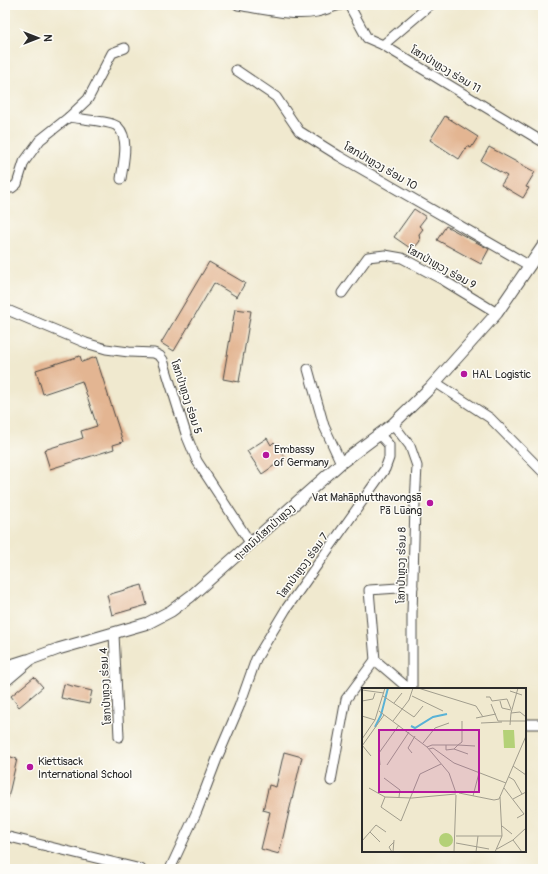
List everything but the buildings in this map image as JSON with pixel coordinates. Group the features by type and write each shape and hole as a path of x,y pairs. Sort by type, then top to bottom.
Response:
{"street":[{"path":"238,6 304,13 316,12 341,5"},
{"name":"ໂສກປ່າຫຼວງ ຮ່ອມ 11","path":"349,5 367,38 384,45 543,142"},
{"path":"384,45 430,5"},
{"path":"5,186 12,188 17,184 24,162 40,140 69,117 88,99 112,53 125,48"},
{"name":"ໂສກປ່າຫຼວງ ຮ່ອມ 10","path":"236,70 276,98 299,131 339,156 530,266"},
{"path":"69,117 110,123 117,126 123,134 124,143 124,161 121,179"},
{"name":"ຖະຫນົນໂສກປ່າຫຼວງ","path":"5,681 31,659 58,649 148,623 171,612 196,592 341,463 392,424 435,382 497,313 543,246"},
{"name":"ໂສກປ່າຫຼວງ ຮ່ອມ 9","path":"342,293 368,257 385,255 402,258 418,266 497,313"},
{"name":"ໂສກປ່າຫຼວງ ຮ່ອມ 5","path":"5,309 86,343 114,350 154,353 160,356 163,360 187,437 197,461 251,544"},
{"path":"308,369 324,426 341,463"},
{"path":"435,382 490,418 543,472"},
{"name":"ໂສກປ່າຫຼວງ ຮ່ອມ 8","path":"392,424 410,446 417,466 411,688"},
{"name":"ໂສກປ່າຫຼວງ ຮ່ອມ 7","path":"170,869 197,812 218,756 239,707 256,659 286,609 385,469 389,458 389,445 379,434"},
{"path":"331,781 346,699 375,660 369,590 413,587"},
{"name":"ໂສກປ່າຫຼວງ ຮ່ອມ 4","path":"114,634 119,737"},
{"path":"5,667 31,659"},
{"path":"375,660 410,688"},
{"path":"526,724 543,724"},
{"path":"5,836 141,869"}],"place":[{"name":"HAL Logistic","path":"464,374"},
{"name":"Embassy of Germany","path":"266,455"},
{"name":"Vat Mahāphutthavongsā Pā Lūang","path":"430,503"},
{"name":"Kiettisack International School","path":"30,767"}]}
